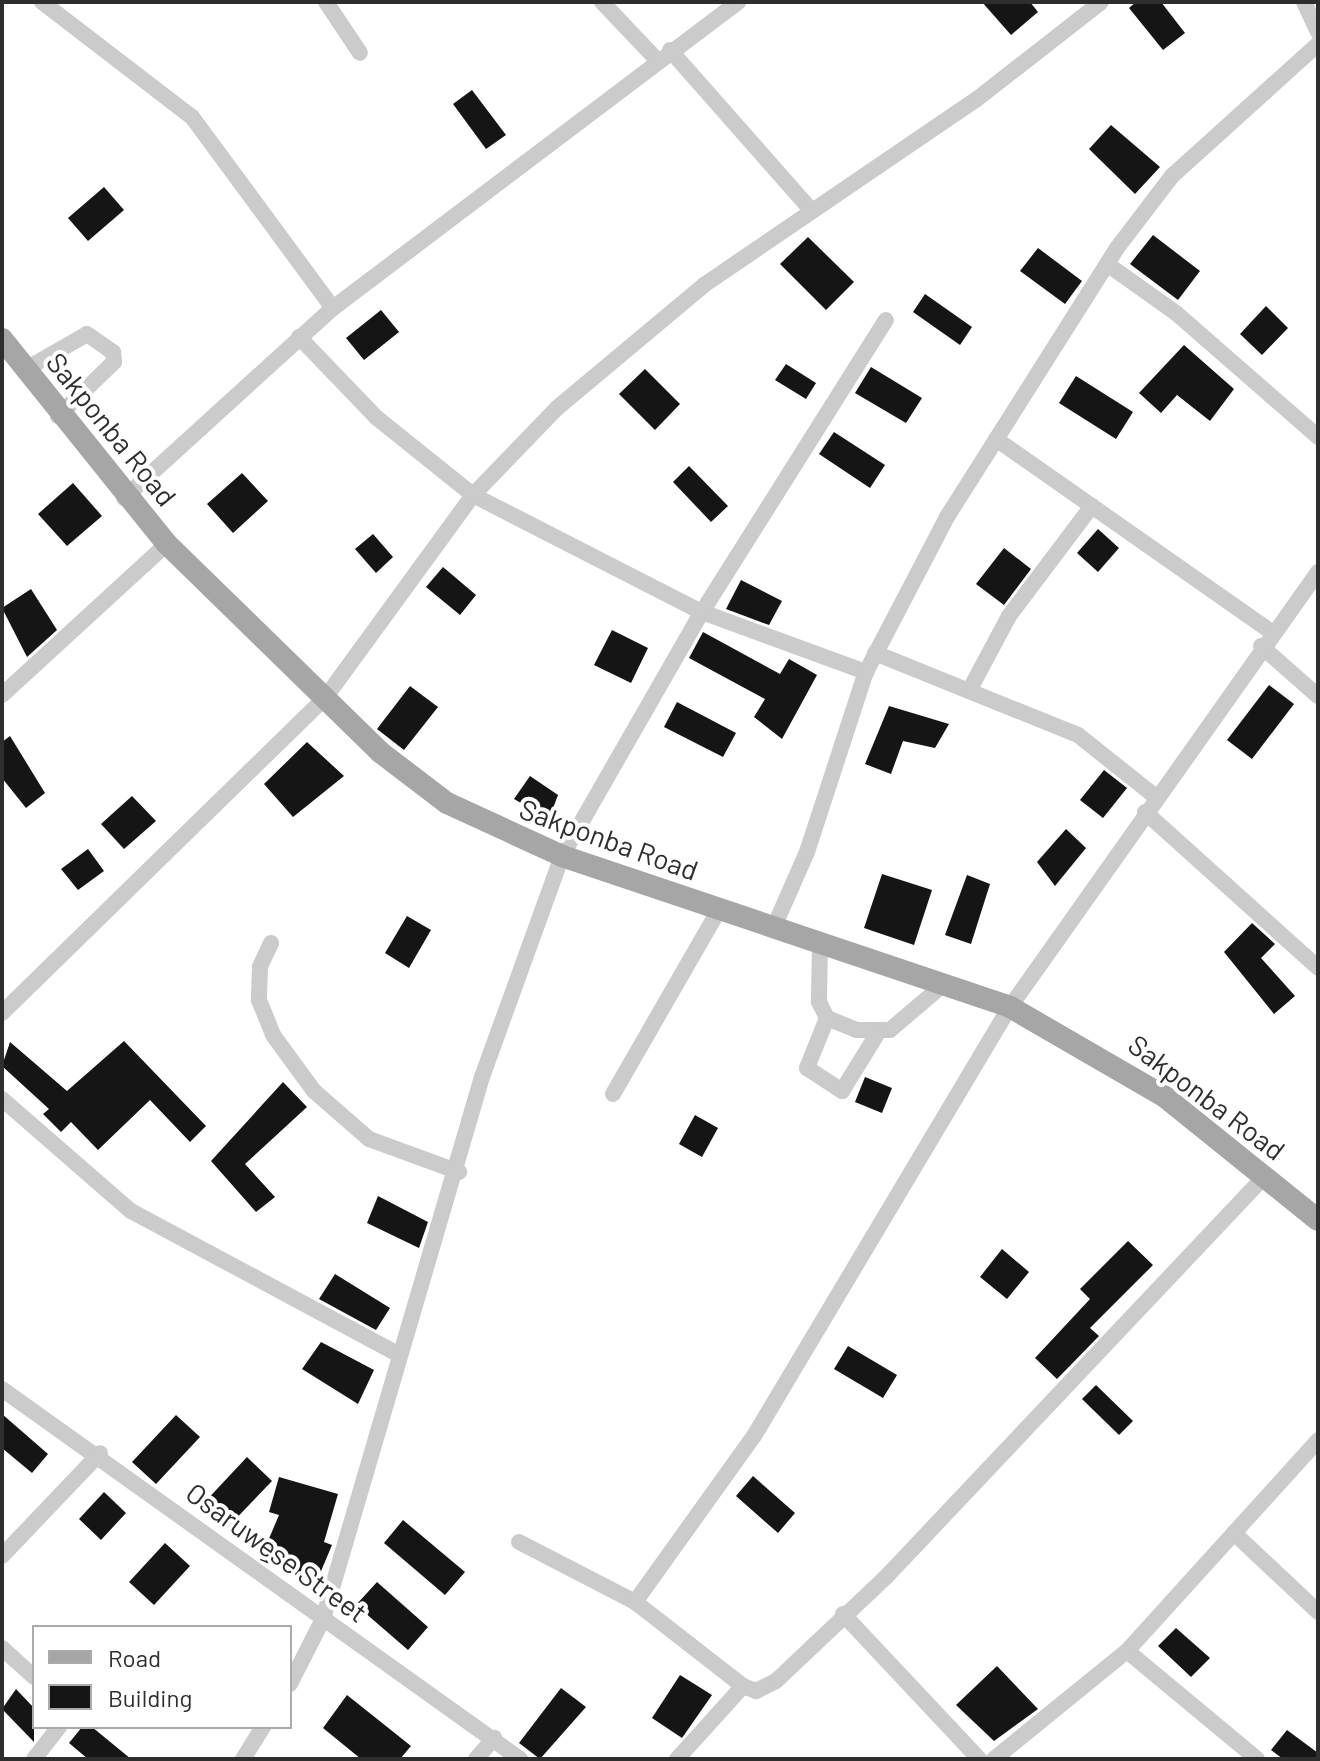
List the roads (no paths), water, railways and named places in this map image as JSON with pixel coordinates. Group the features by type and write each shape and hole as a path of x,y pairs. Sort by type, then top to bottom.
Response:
{"main road":[{"name":"Sakponba Road","path":"2,339 58,416 124,498 167,544 325,698 447,803 562,856 1010,1007 1165,1097 1318,1220"}],"street":[{"path":"42,2 192,117 333,308"},
{"path":"326,2 360,53"},
{"path":"602,2 664,56 811,210"},
{"path":"124,498 333,308 738,2"},
{"path":"2,1013 325,698 473,495 557,408 704,285 977,99 1101,2"},
{"path":"1304,2 1318,32"},
{"path":"774,927 807,852 866,672 996,439 1107,264 1172,176 1318,44"},
{"path":"1107,264 1176,313 1318,437"},
{"path":"292,1680 323,1619 399,1355 459,1172 482,1077 562,856 702,612 886,320"},
{"path":"26,369 87,334 113,352 114,362 58,416"},
{"path":"299,337 377,418 473,495 702,612 866,672"},
{"path":"996,439 1273,633"},
{"path":"969,691 1009,616 1092,506"},
{"path":"2,695 167,544"},
{"path":"635,1602 754,1436 1010,1007 1261,646 1318,572"},
{"path":"1261,646 1318,696"},
{"path":"875,653 1078,735 1156,797"},
{"path":"1145,812 1318,968"},
{"path":"613,1094 719,910"},
{"path":"820,942 819,1002 827,1018 877,1034"},
{"path":"271,943 260,967 259,1000 273,1035 314,1091 369,1139 459,1172"},
{"path":"827,1018 807,1068 842,1091 877,1034 944,984"},
{"path":"2,1099 131,1211 399,1355"},
{"path":"519,1542 635,1602 743,1686 756,1691 776,1681 843,1614 1264,1177"},
{"name":"Osaruwese Street","path":"2,1389 100,1453 323,1619 520,1759"},
{"path":"994,1759 1127,1651 1318,1440"},
{"path":"2,1556 100,1453"},
{"path":"1234,1533 1318,1612"},
{"path":"843,1614 979,1759"},
{"path":"2,1648 32,1675"},
{"path":"1127,1651 1257,1759"},
{"path":"677,1759 743,1686"},
{"path":"34,1759 57,1729"},
{"path":"243,1759 262,1729"},
{"path":"476,1759 494,1738"}]}
